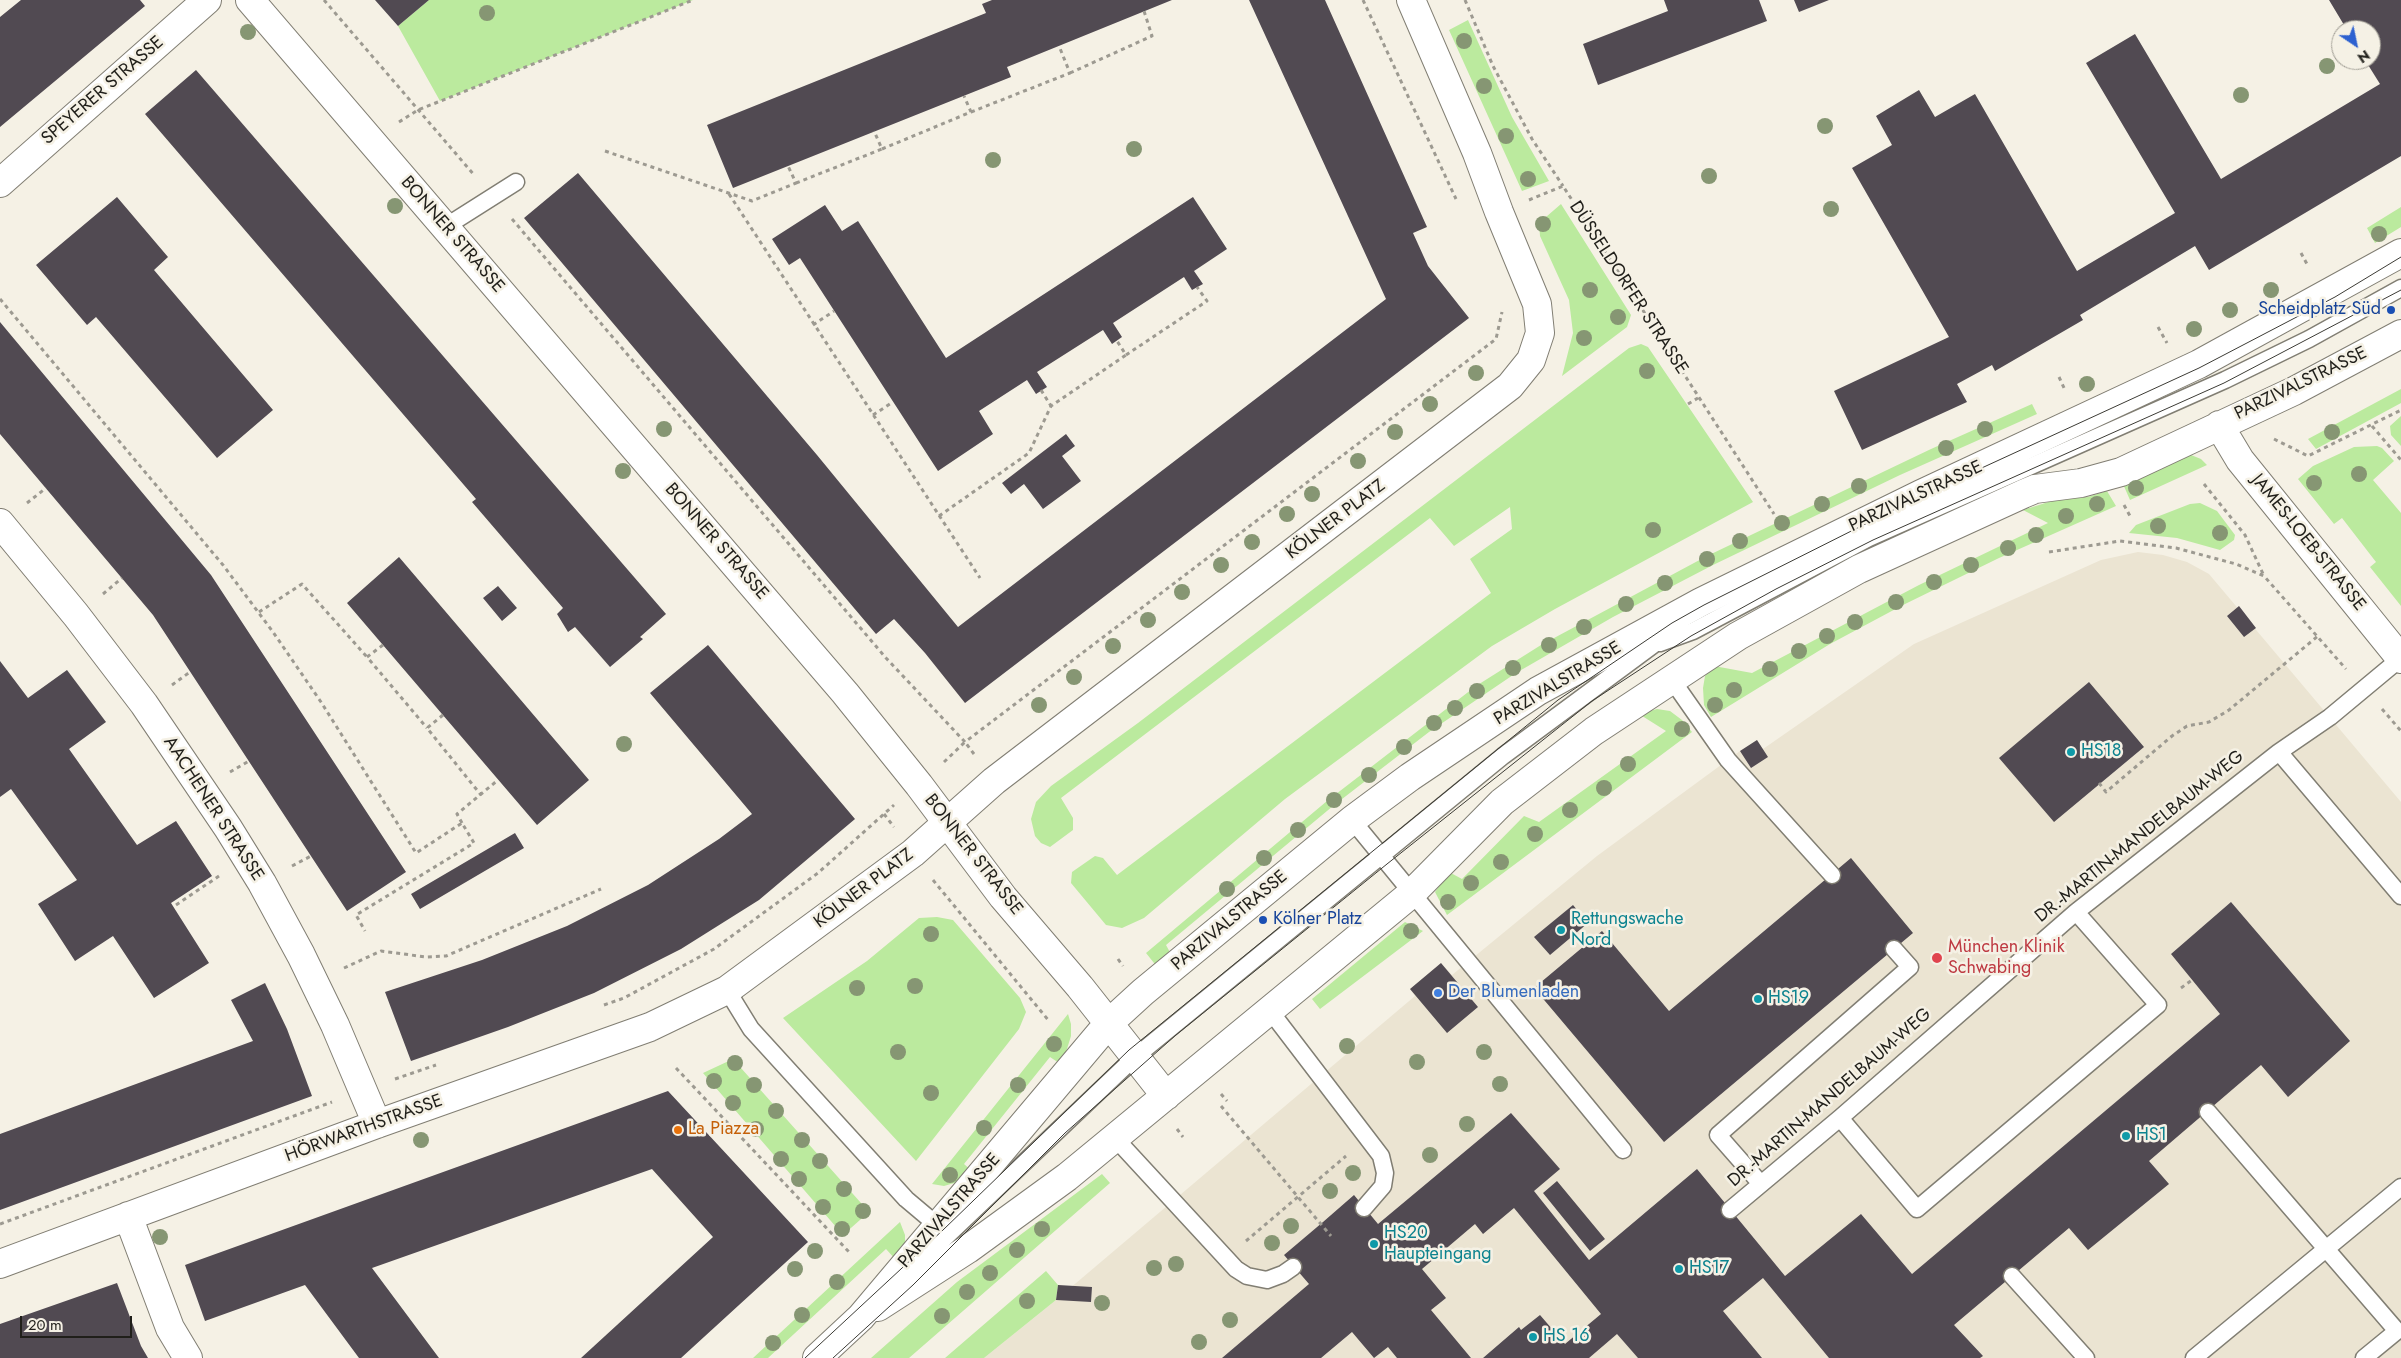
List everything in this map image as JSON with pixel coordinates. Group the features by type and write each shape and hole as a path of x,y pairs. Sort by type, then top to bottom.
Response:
{"street":[{"name":"SPEYERER STRASSE","path":"0,183 207,0"},
{"name":"BONNER STRASSE","path":"250,0 838,686 919,785 1003,897 1166,1096"},
{"path":"1411,0 1477,153 1499,212"},
{"name":"KÖLNER PLATZ","path":"727,990 913,853 994,782 1510,386 1531,360 1540,333 1536,304 1499,212"},
{"name":"PARZIVALSTRASSE","path":"862,1317 952,1236 1108,1024 1143,992 1352,820 1410,777 1538,691 1701,602 1921,494 2199,364 2401,253"},
{"name":"PARZIVALSTRASSE","path":"817,1358 952,1236 1067,1177 1271,1012 1412,894 1502,802 1594,731 1738,636 1859,570 2023,494 2035,489 2080,483 2121,472 2219,424 2294,391 2401,334"},
{"name":"JAMES-LOEB-STRASSE","path":"2219,424 2240,460 2401,659"},
{"name":"AACHENER STRASSE","path":"0,523 76,615 144,704 247,858 301,955 364,1090 377,1124"},
{"name":"HÖRWARTHSTRASSE","path":"0,1264 377,1124 650,1027 727,990"},
{"path":"128,1216 170,1328 188,1358"}],"lane":[{"path":"445,227 516,182"},
{"path":"1653,645 1693,631 1869,538 2225,380 2309,338 2401,288"},
{"path":"727,990 751,1029 906,1199 952,1236 1135,1057 1503,756 1653,645 1701,602"},
{"name":"DR.-MARTIN-MANDELBAUM-WEG","path":"1730,1210 1840,1118 2076,912 2279,752 2330,717 2401,659"},
{"path":"1672,680 1728,760 1832,875"},
{"path":"2279,752 2401,896"},
{"path":"1352,820 1623,1150"},
{"path":"1840,1118 1917,1209 2158,1005 2076,912"},
{"path":"1761,1184 1718,1135 1910,967 1894,949"},
{"path":"1271,1012 1381,1156 1385,1174 1383,1186 1364,1208"},
{"path":"2208,1112 2397,1331 2364,1358"},
{"path":"1115,1138 1236,1269 1247,1276 1267,1280 1284,1274 1293,1267"},
{"path":"2194,1358 2326,1247 2401,1187"},
{"path":"2012,1276 2086,1358"}],"path":[{"path":"324,0 886,658 965,742 1496,338 1504,308"},
{"path":"371,140 418,110 694,0"},
{"path":"1363,0 1460,207"},
{"path":"1465,0 1493,66 1532,139 1563,186"},
{"path":"605,152 752,201 1070,73 1152,36 1144,12"},
{"path":"1059,46 1070,73"},
{"path":"964,96 971,112"},
{"path":"874,131 882,149"},
{"path":"788,166 796,183"},
{"name":"DÜSSELDORFER STRASSE","path":"1499,212 1563,186 1774,514"},
{"path":"729,194 980,578"},
{"path":"939,516 1029,453 1051,406 1207,301 1197,287"},
{"path":"0,299 223,565 259,612 321,702 416,853 462,824"},
{"path":"813,325 834,311"},
{"path":"1117,341 1126,356"},
{"path":"1041,390 1051,406"},
{"path":"1688,404 1698,398"},
{"path":"873,415 893,402"},
{"path":"2274,439 2308,456 2401,410"},
{"path":"2372,426 2401,460"},
{"path":"2204,484 2245,536 2264,576 2401,731"},
{"path":"2050,552 2120,541 2176,548 2236,564 2264,576"},
{"path":"259,612 302,584 368,657 481,794"},
{"path":"2100,783 2106,792 2172,736 2187,726 2209,722 2229,710 2318,636"},
{"path":"368,657 383,645"},
{"path":"427,728 442,715"},
{"path":"365,931 356,916 474,843 457,814 498,780"},
{"path":"597,1007 624,998 714,949 818,873 919,785"},
{"path":"884,814 956,909 1049,1021"},
{"path":"176,905 247,858"},
{"path":"339,970 382,951 391,950 426,957 446,956 601,889"},
{"path":"0,1224 438,1064"},
{"path":"676,1068 849,1252"},
{"path":"1220,1106 1331,1236"},
{"path":"1226,1258 1368,1138"}],"shaded area":[{"name":"München Klinik Schwabing","path":"2138,552 2163,555 2187,562 2209,574 2401,802 2401,1358 984,1358 1056,1300 1415,996 1410,989 1441,963 1452,975 1597,856 1740,751 1757,740 1763,749 1914,644 2101,560"}],"green space":[{"path":"429,0 693,0 440,101 398,26"},
{"path":"1468,20 1512,117 1549,181 1522,191 1449,30"},
{"path":"1561,204 1631,315 1627,327 1562,376 1573,333 1569,300 1540,236 1539,223"},
{"path":"2401,207 2401,227 2375,243 2367,228"},
{"path":"1641,344 1648,347 1753,502 1555,609 1492,646 1285,799 1144,918 1122,928 1106,925 1071,883 1072,872 1095,856 1103,858 1117,875 1491,593 1470,559 1512,529 1510,507 1454,546 1430,518 1061,798 1073,818 1073,830 1050,847 1041,843 1035,836 1031,819 1036,802 1051,786 1138,723 1629,348"},
{"path":"2401,389 2401,403 2316,449 2308,439"},
{"path":"2032,404 2037,414 1900,475 1713,565 1613,617 1516,673 1429,732 1333,806 1166,945 1172,956 1158,968 1146,953 1327,801 1476,686 1541,645 1707,556 1931,449"},
{"path":"2401,416 2401,446 2391,435 2390,426"},
{"path":"2377,446 2382,448 2394,461 2373,480 2401,513 2401,606 2370,567 2376,562 2342,518 2334,524 2298,479 2313,466 2354,447"},
{"path":"2191,455 2201,459 2207,465 2130,500 2123,484"},
{"path":"2107,491 2116,506 1999,558 1903,605 1830,644 1711,717 1704,705 1703,688 1705,676 1714,666 1752,673 1919,585 2048,523 2023,510 2058,499 2088,497"},
{"path":"2200,503 2217,511 2235,535 2234,540 2220,550 2177,538 2129,533 2136,525 2190,504"},
{"path":"1657,709 1670,711 1682,720 1692,732 1447,915 1435,892 1449,872 1462,879 1524,816 1539,822 1666,731 1639,714"},
{"path":"937,917 953,920 1020,998 1026,1012 1019,1029 916,1161 783,1018 867,961 919,918"},
{"path":"1405,922 1423,931 1320,1009 1312,999"},
{"path":"1068,1014 1071,1024 1071,1036 1066,1052 1059,1063 1050,1057 964,1164 973,1172 961,1181 944,1186 932,1184"},
{"path":"733,1059 869,1212 843,1235 703,1073"},
{"path":"1102,1174 1110,1183 909,1358 871,1358 957,1282"},
{"path":"900,1222 905,1235 905,1244 896,1260 886,1249 768,1358 753,1358"},
{"path":"1046,1271 1058,1285 1056,1300 984,1358 945,1358"}],"building":[{"path":"21,0 140,0 145,6 0,127 0,17"},
{"path":"375,0 429,0 398,26"},
{"path":"992,0 1172,0 1007,67 1011,77 733,188 707,125 986,13 982,4"},
{"path":"1249,0 1325,0 1427,227 1413,233 1428,266 1469,318 965,703 925,653 894,619 876,634 524,218 578,173 817,455 958,627 1386,299"},
{"path":"1664,0 1759,0 1767,21 1598,85 1583,44 1668,11"},
{"path":"1794,0 1829,0 1799,12"},
{"path":"2329,0 2401,0 2401,156 2209,270 2195,246 2080,315 2083,320 1995,371 1992,365 1957,384 1967,402 1862,450 1834,391 1949,337 1852,168 1892,145 1876,116 1919,90 1935,117 1975,94 2077,271 2175,213 2086,63 2135,34 2221,179 2380,84 2371,70 2381,70 2381,20 2341,20"},
{"path":"196,70 666,614 640,637 643,639 610,667 575,627 568,632 557,614 563,608 472,502 476,499 145,114"},
{"path":"117,197 168,257 154,270 273,410 217,458 96,317 87,325 36,265"},
{"path":"1193,197 1227,249 1194,271 1203,284 1192,290 1184,277 1113,323 1122,337 1112,344 1103,330 1037,372 1047,387 1036,394 1027,380 979,411 993,434 938,471 800,258 789,265 772,239 825,205 842,231 858,221 946,358"},
{"path":"0,322 211,575 406,872 347,911 153,615 0,434"},
{"path":"1066,434 1075,446 1062,456 1081,481 1043,509 1024,484 1011,494 1002,483"},
{"path":"399,557 589,780 537,825 347,603"},
{"path":"498,586 517,608 502,621 483,598"},
{"path":"2239,606 2256,628 2244,637 2227,616"},
{"path":"708,645 855,819 759,900 681,949 594,993 508,1027 411,1061 385,992 482,960 567,926 648,885 719,839 752,814 650,693"},
{"path":"0,661 28,698 67,670 106,722 69,749 137,845 176,821 212,876 171,903 209,963 154,998 113,936 75,961 38,904 77,880 11,789 0,797"},
{"name":"HS18","path":"2089,682 2144,747 2054,822 1999,758"},
{"path":"1757,740 1768,757 1751,768 1740,751"},
{"path":"515,833 524,848 420,909 411,894"},
{"name":"HS19","path":"1851,858 1913,933 1664,1142 1534,988 1602,931 1669,1011"},
{"path":"2231,902 2350,1041 2288,1097 2261,1065 2149,1161 2169,1184 2088,1250 2069,1228 1954,1325 1983,1356 1980,1358 1829,1358 1763,1278 1723,1311 1762,1358 1638,1358 1617,1334 1589,1358 1483,1358 1519,1327 1521,1330 1540,1315 1565,1344 1601,1314 1514,1208 1483,1234 1475,1224 1422,1269 1446,1298 1431,1310 1471,1358 1397,1358 1388,1347 1374,1358 1352,1332 1321,1358 1222,1358 1309,1284 1284,1255 1354,1195 1378,1224 1511,1113 1560,1169 1534,1191 1589,1260 1697,1169 1785,1276 1861,1214 1912,1274 2220,1014 2171,954"},
{"name":"Rettungswache Nord","path":"1573,905 1588,923 1550,955 1534,937"},
{"path":"1441,963 1478,1007 1447,1033 1410,989"},
{"path":"265,983 287,1029 312,1096 0,1210 0,1134 253,1041 231,1000"},
{"path":"668,1091 808,1242 681,1358 581,1358 713,1237 652,1169 372,1268 439,1358 359,1358 305,1285 205,1321 185,1265"},
{"path":"1557,1181 1605,1239 1590,1251 1543,1193"},
{"path":"117,1283 141,1346 148,1358 0,1358 0,1324"},
{"path":"1058,1285 1092,1287 1091,1302 1056,1300"}],"tram line":[{"path":"805,1358 943,1230 1129,1050 1558,700 1672,623 1704,605 1923,495 2199,368 2335,297 2401,257"},
{"path":"833,1358 913,1285 1065,1133 1176,1035 1592,701 1691,636 1776,589 1873,540 2224,383 2401,290"}],"place":[{"name":"Scheidplatz Süd","path":"2391,310"},
{"name":"HS18","path":"2071,752"},
{"name":"Kölner Platz","path":"1263,920"},
{"name":"Rettungswache Nord","path":"1561,930"},
{"name":"München Klinik Schwabing","path":"1937,958"},
{"name":"Der Blumenladen","path":"1438,993"},
{"name":"HS19","path":"1758,999"},
{"name":"La Piazza","path":"678,1130"},
{"name":"HS1","path":"2126,1136"},
{"name":"HS20 Haupteingang","path":"1374,1244"},
{"name":"HS17","path":"1679,1269"},
{"name":"HS 16","path":"1533,1337"}]}
